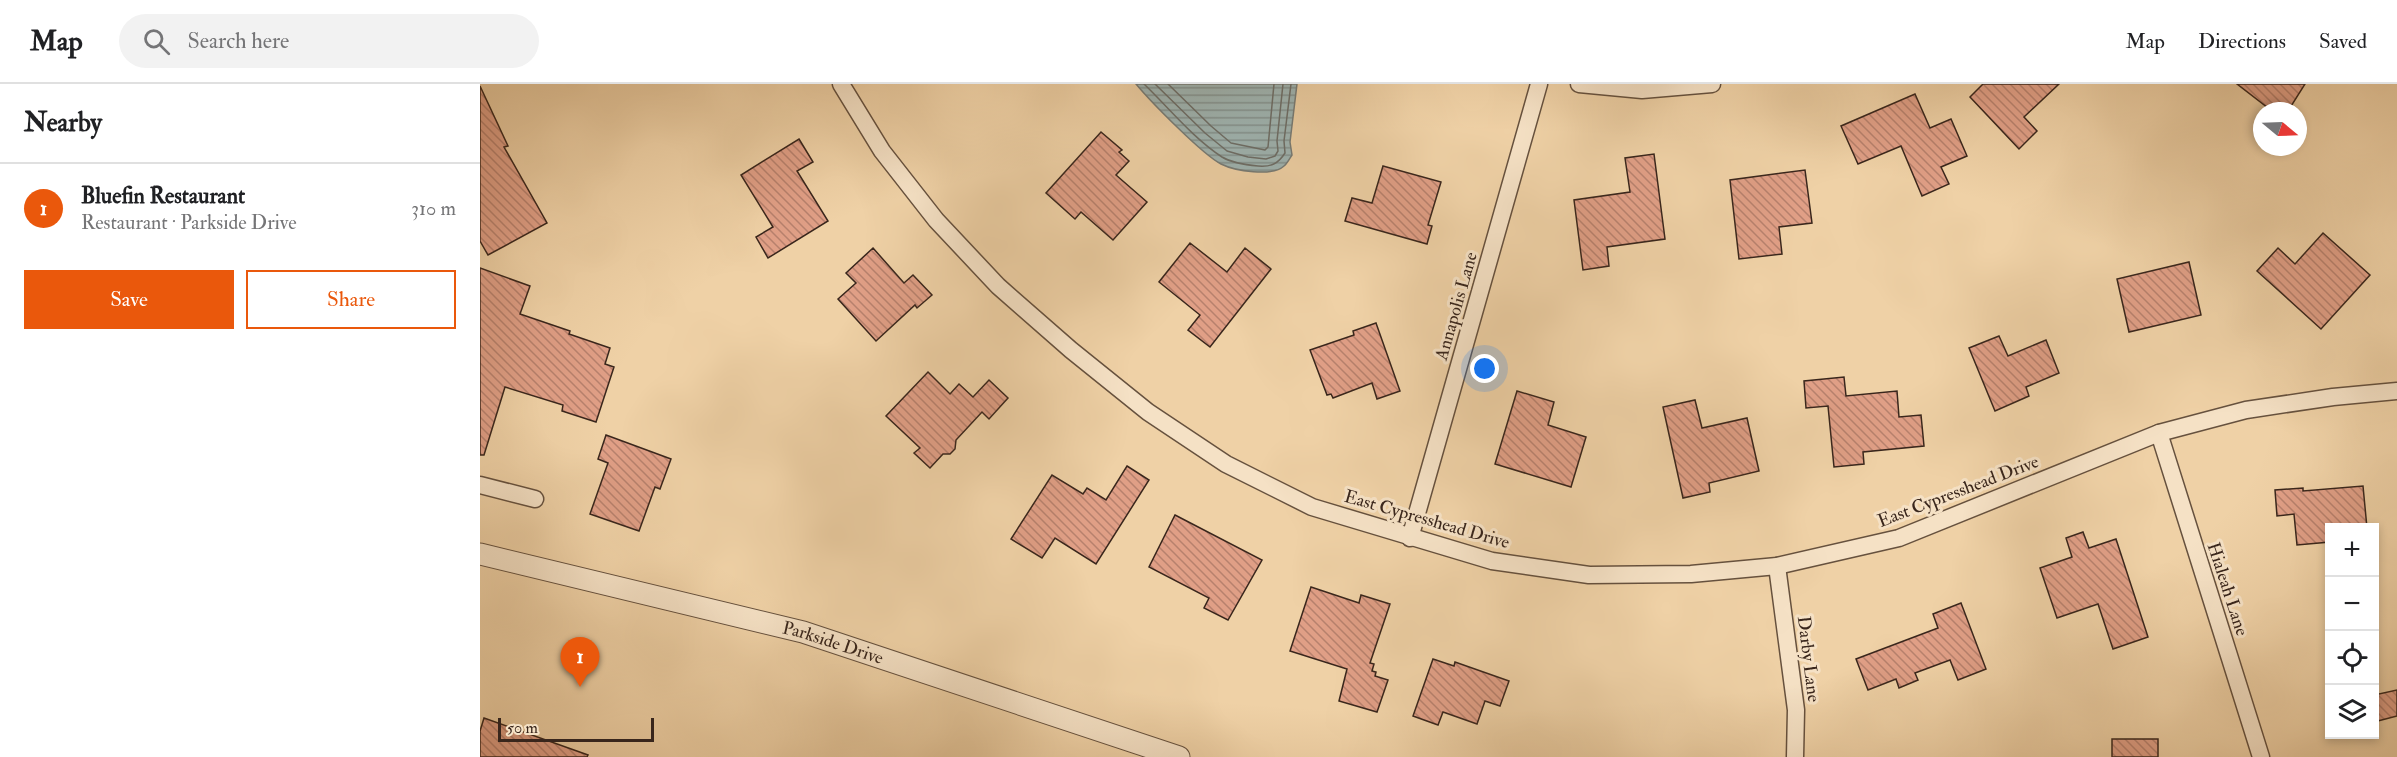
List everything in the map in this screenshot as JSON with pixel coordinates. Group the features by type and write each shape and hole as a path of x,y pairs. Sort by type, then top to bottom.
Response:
{"street":[{"name":"East Cypresshead Drive","path":"841,84 882,151 936,220 998,286 1148,412 1226,464 1312,507 1492,561 1589,575 1691,574 1777,566 1899,538 2159,433 2246,410 2332,397 2397,391"},
{"name":"Annapolis Lane","path":"1410,538 1539,84"},
{"path":"1579,84 1642,90 1712,84"},
{"name":"Hialeah Lane","path":"2159,433 2261,757"},
{"path":"480,485 535,499"},
{"name":"Parkside Drive","path":"480,554 803,632 1179,757"},
{"name":"Darby Lane","path":"1777,566 1796,710 1795,757"}],"water":[{"path":"1136,84 1297,84 1290,142 1292,155 1284,166 1271,171 1244,171 1221,164 1164,115"}],"building":[{"path":"1983,84 2059,84 2024,117 2037,131 2019,149 1970,97"},
{"path":"2237,84 2305,84 2294,102 2260,102"},
{"path":"480,86 508,146 504,147 547,223 488,255 480,241"},
{"path":"1915,94 1930,128 1951,119 1967,156 1941,167 1949,184 1922,196 1901,146 1858,164 1841,126"},
{"path":"1101,132 1122,150 1119,152 1129,161 1116,175 1147,202 1113,240 1081,212 1075,219 1046,193"},
{"path":"799,139 813,162 797,171 828,221 768,258 756,237 773,227 741,175"},
{"path":"1654,154 1665,239 1607,247 1609,266 1583,270 1574,200 1630,192 1625,158"},
{"path":"1383,166 1441,182 1428,225 1432,226 1427,244 1345,221 1352,198 1372,203"},
{"path":"1805,170 1812,223 1779,227 1782,254 1739,259 1730,180"},
{"path":"2323,233 2370,275 2321,329 2257,271 2278,248 2295,264"},
{"path":"1190,243 1227,272 1245,248 1271,269 1210,347 1188,330 1200,315 1159,282"},
{"path":"873,248 904,283 913,275 932,295 917,308 915,305 876,341 838,299 856,283 846,273"},
{"path":"2189,262 2201,315 2129,332 2117,279"},
{"path":"480,268 530,286 520,314 610,348 605,364 614,367 596,422 562,411 563,405 505,387 484,455 480,455"},
{"path":"1376,323 1400,391 1377,399 1372,383 1333,398 1331,394 1327,395 1310,350 1354,335 1353,331"},
{"path":"1999,336 2008,356 2046,340 2059,373 2026,387 2029,396 1995,411 1969,348"},
{"path":"928,372 950,394 959,384 973,397 989,380 1008,398 989,419 982,412 956,440 955,449 950,454 943,454 930,468 914,453 920,448 886,416"},
{"path":"1844,377 1846,396 1897,391 1899,417 1921,415 1924,446 1863,452 1864,464 1834,467 1828,406 1806,408 1804,381"},
{"path":"1517,391 1554,402 1548,425 1586,437 1571,487 1495,464"},
{"path":"1695,400 1702,428 1747,418 1759,471 1709,483 1710,492 1683,498 1663,407"},
{"path":"606,435 671,459 660,489 655,487 639,531 590,514 608,463 598,459"},
{"path":"1127,466 1149,480 1096,564 1055,538 1042,558 1011,539 1052,475 1083,494 1087,488 1106,500"},
{"path":"2363,486 2367,523 2325,523 2325,542 2297,545 2294,514 2277,516 2275,490 2303,488 2303,491"},
{"path":"1175,515 1262,560 1228,620 1204,608 1209,598 1149,567"},
{"path":"2083,532 2089,548 2116,539 2148,637 2113,649 2098,604 2057,618 2040,568 2072,557 2066,538"},
{"path":"1311,587 1359,603 1361,595 1390,604 1370,663 1374,664 1372,671 1376,672 1375,676 1388,680 1377,712 1339,701 1347,669 1290,651"},
{"path":"1961,603 1986,669 1958,680 1950,660 1915,673 1918,680 1899,688 1896,679 1868,690 1856,659 1938,628 1933,614"},
{"path":"1433,659 1454,666 1455,662 1509,681 1500,706 1485,701 1477,724 1443,712 1438,725 1413,716"},
{"path":"2397,690 2397,716 2379,721 2379,694"},
{"path":"484,718 588,755 587,757 480,757 480,731"},
{"path":"2112,739 2158,739 2158,757 2112,757"}],"place":[{"name":"Bluefin Restaurant","path":"580,687"}]}
